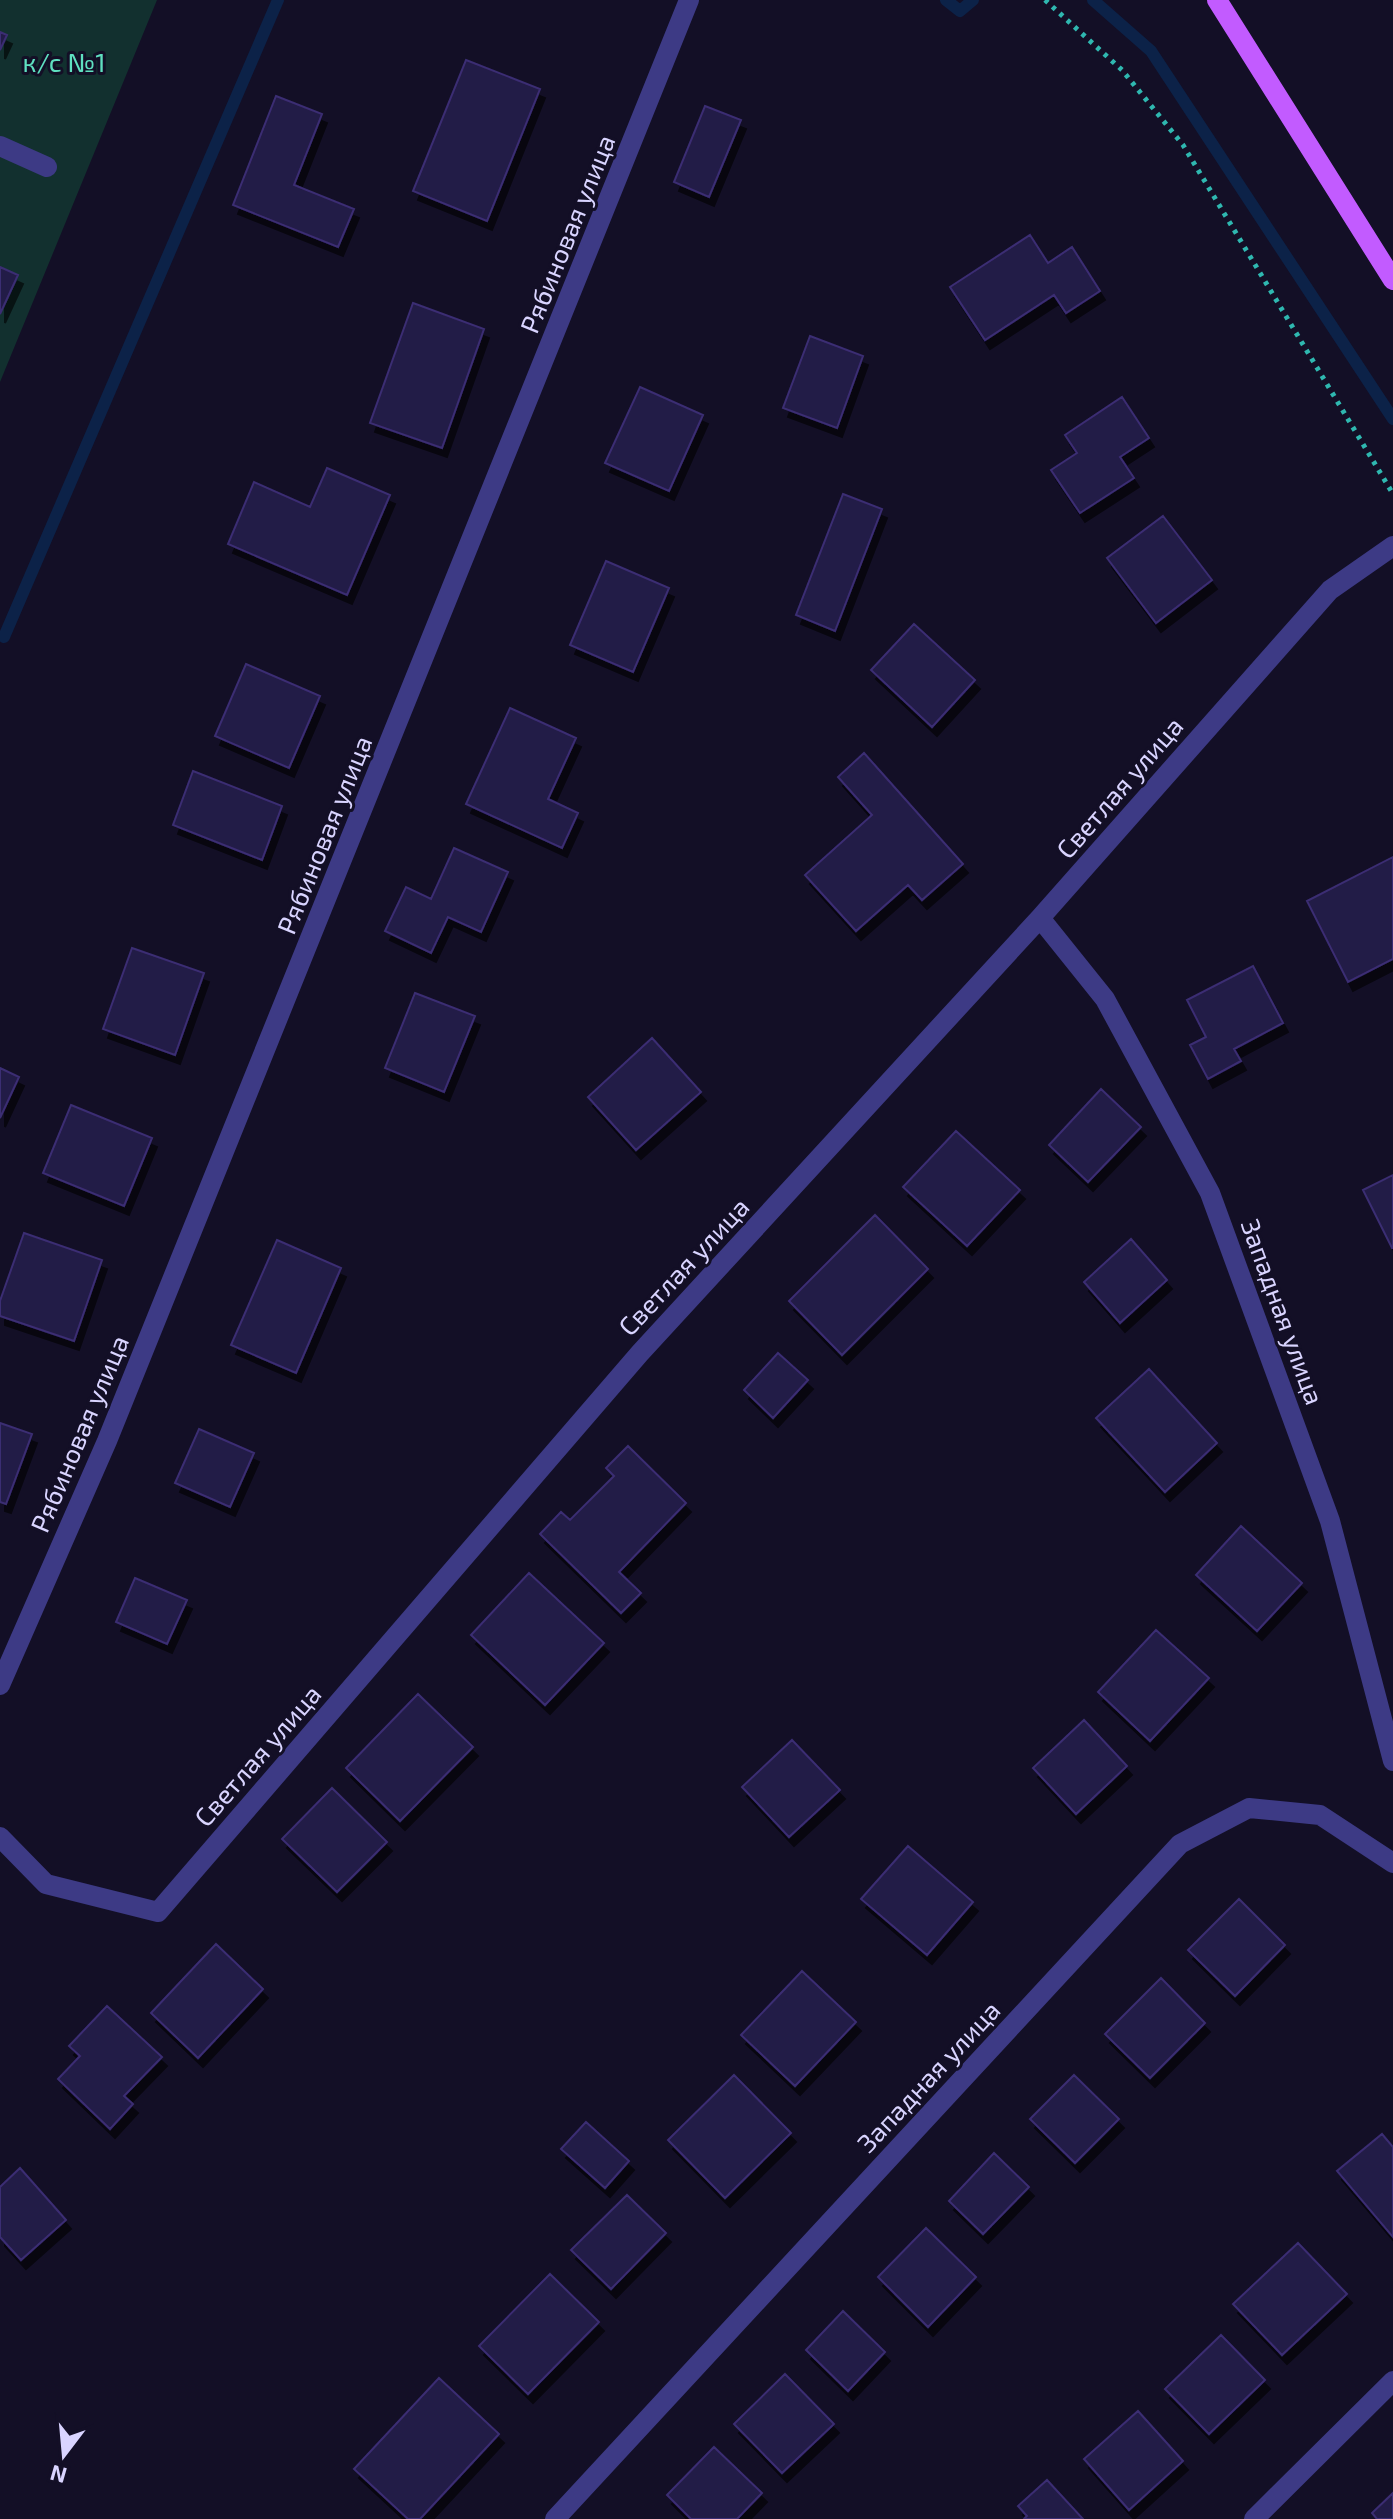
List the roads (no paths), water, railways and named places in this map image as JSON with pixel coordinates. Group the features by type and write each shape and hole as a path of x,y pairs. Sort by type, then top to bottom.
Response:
{"main road":[{"path":"1217,0 1393,280"}],"street":[{"name":"Рябиновая улица","path":"0,1685 125,1397 689,0"},
{"path":"0,146 47,167"},
{"name":"Светлая улица","path":"0,1837 46,1884 158,1912 640,1353 1040,918 1330,590 1393,546"},
{"name":"Западная улица","path":"1040,918 1105,999 1210,1193 1330,1521 1393,1761"},
{"name":"Западная улица","path":"555,2519 1180,1844 1249,1808 1320,1815 1393,1863"},
{"path":"1254,2519 1393,2381"}],"waterway":[{"path":"4,637 278,0"},
{"path":"946,0 960,11 973,0"},
{"path":"1093,0 1151,51 1393,419"}],"park label":[{"name":"к/с №1","path":"64,63"}]}
